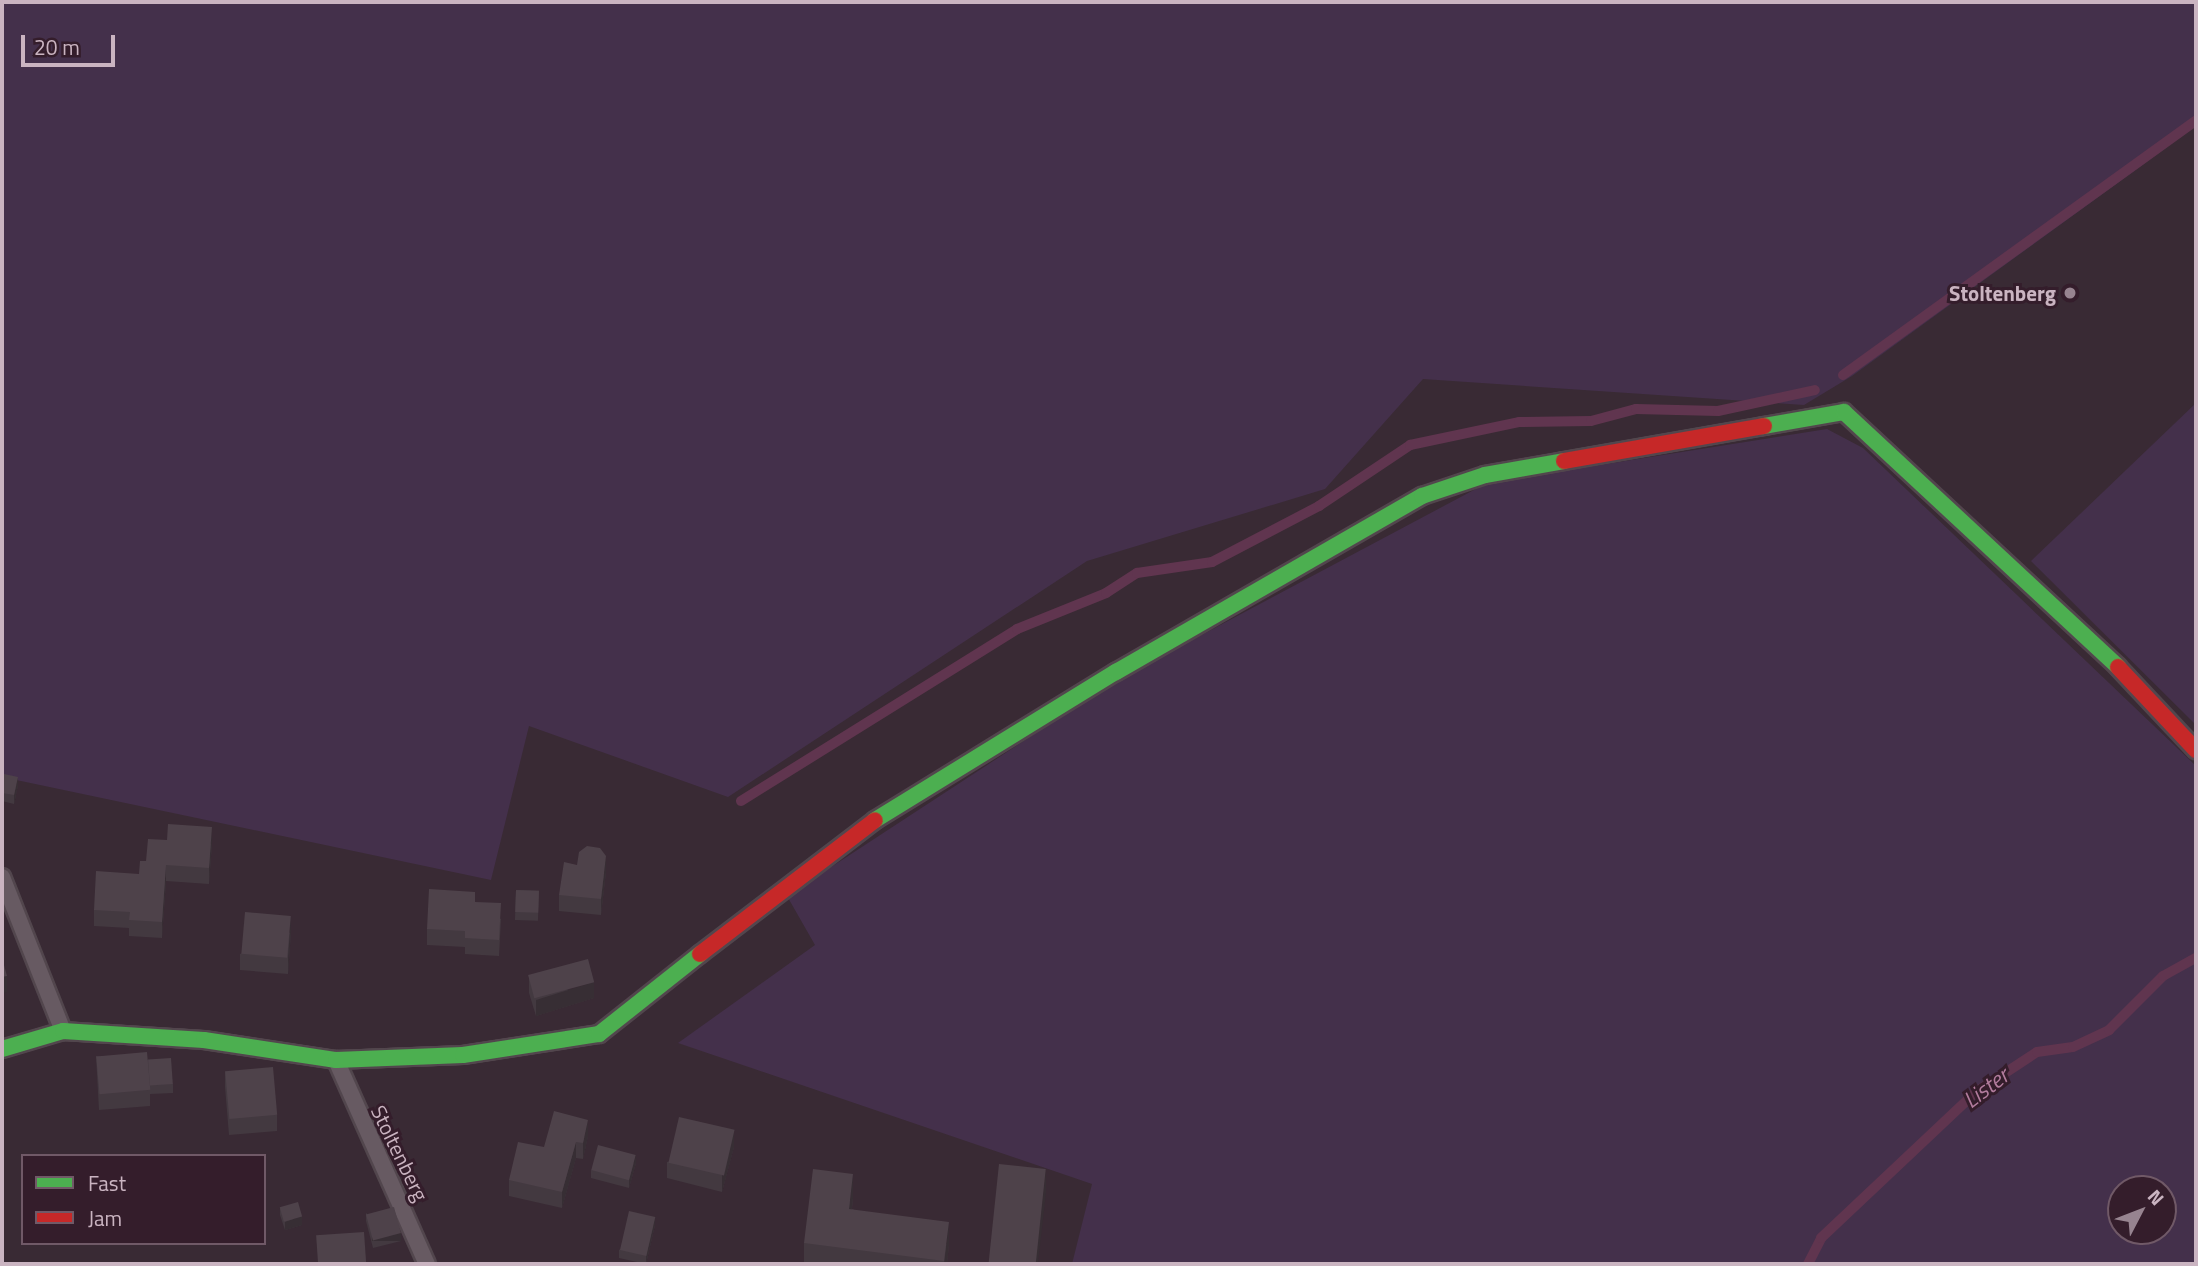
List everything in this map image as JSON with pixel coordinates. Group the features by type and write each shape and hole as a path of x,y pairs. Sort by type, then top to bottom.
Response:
{"street":[{"path":"2,1049 64,1031 204,1040 336,1060 463,1055 599,1034 851,835 1116,673 1422,496 1485,475 1844,412 2111,659 2196,750"}],"lane":[{"path":"2,877 64,1031"},
{"name":"Stoltenberg","path":"336,1060 427,1264"}],"shaded area":[{"path":"2,2 2196,2 2196,126 1852,376 1804,405 1423,379 1325,489 1087,561 728,797 529,726 491,880 2,777"},
{"path":"2196,403 2196,725 2031,561"},
{"path":"1827,429 1863,448 2196,766 2196,1264 1072,1264 1092,1184 678,1043 815,945 787,896 1117,680 1487,483"}],"building":[{"path":"4,774 18,777 14,795 2,793"},
{"path":"168,824 212,827 209,868 166,865 162,922 129,920 130,912 94,910 96,871 139,874 140,861 146,861 148,839 167,840"},
{"path":"587,846 600,848 606,856 601,899 559,895 564,862 577,865 579,852"},
{"path":"429,889 475,892 475,902 501,903 499,940 465,938 465,931 427,929"},
{"path":"516,890 539,891 538,913 515,912"},
{"path":"245,912 291,916 287,958 241,954"},
{"path":"2,958 7,976 2,977"},
{"path":"588,959 594,982 534,998 528,975"},
{"path":"147,1052 150,1090 100,1094 96,1056"},
{"path":"171,1058 173,1084 150,1086 148,1060"},
{"path":"273,1067 277,1115 229,1119 225,1071"},
{"path":"554,1111 588,1120 583,1143 576,1142 562,1192 509,1180 518,1142 544,1147"},
{"path":"679,1117 735,1130 724,1176 668,1163"},
{"path":"598,1145 636,1155 629,1180 591,1170"},
{"path":"999,1164 1046,1169 1036,1264 988,1264"},
{"path":"813,1169 853,1174 849,1209 949,1222 944,1261 804,1243"},
{"path":"298,1202 302,1216 284,1222 280,1207"},
{"path":"394,1207 401,1233 373,1241 366,1215"},
{"path":"629,1211 655,1217 646,1256 620,1250"},
{"path":"364,1232 366,1264 318,1264 316,1235"}],"waterway":[{"path":"1843,375 2196,120"},
{"path":"741,801 1017,629 1106,593 1137,573 1212,562 1319,506 1410,445 1519,422 1591,421 1636,409 1718,411 1815,390"},
{"name":"Lister","path":"1808,1264 1821,1238 1976,1092 2037,1052 2073,1047 2109,1030 2163,976 2196,958"}],"traffic: fast":[{"path":"1764,426 1844,412 2118,667"},
{"path":"875,820 1116,672 1422,496 1485,475 1564,461"},
{"path":"2,1049 63,1031 204,1040 336,1060 463,1055 599,1034 700,954"}],"traffic: jam":[{"path":"1564,461 1764,426"},
{"path":"2118,667 2196,750"},
{"path":"700,954 875,820"}],"place":[{"name":"Stoltenberg","path":"2070,293"}]}
